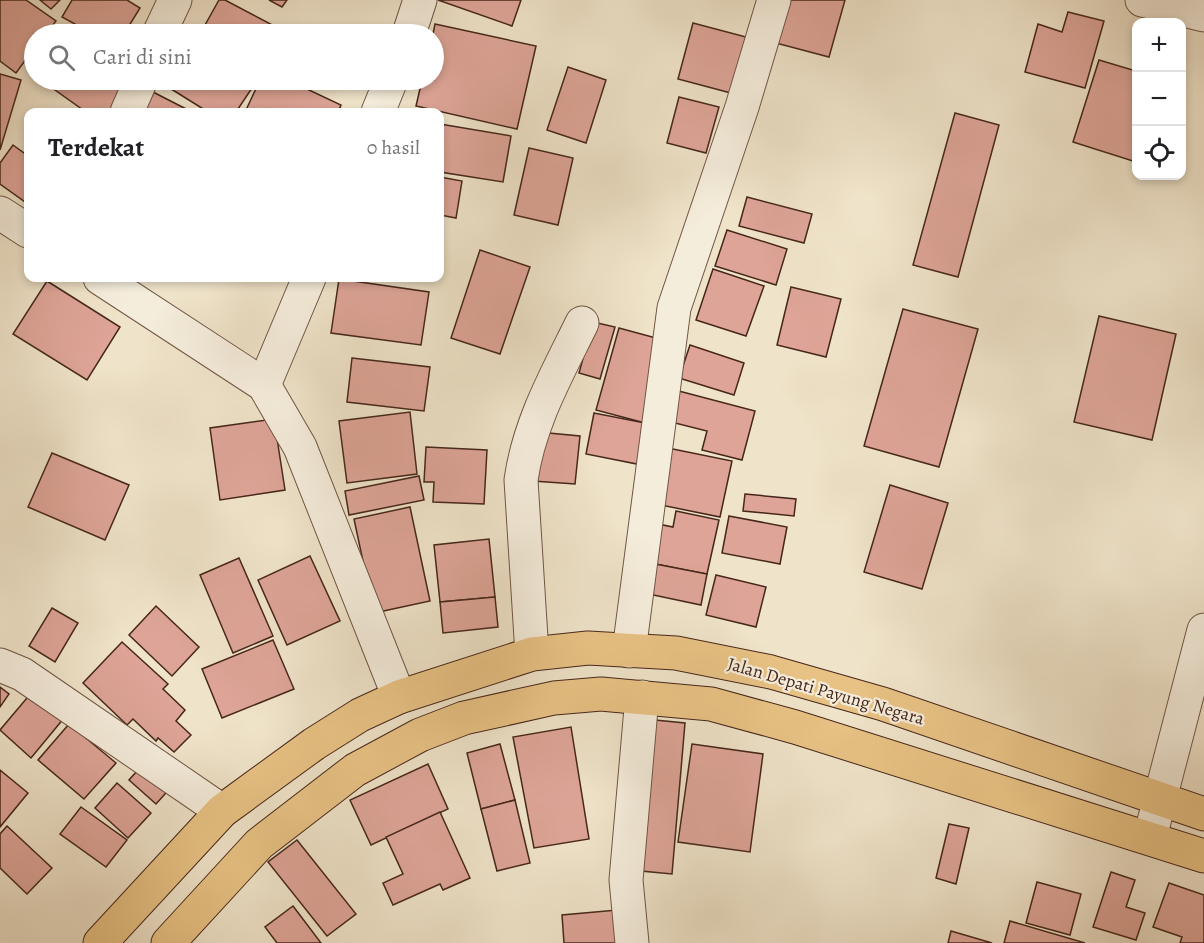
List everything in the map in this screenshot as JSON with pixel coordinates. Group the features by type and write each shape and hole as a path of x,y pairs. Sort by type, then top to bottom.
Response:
{"highway":[{"name":"Jalan Depati Payung Negara","path":"100,943 222,811 315,744 360,715 399,697 532,654 588,648 676,653 771,672 883,704 1017,752 1203,811"},
{"path":"168,943 259,844 355,770 420,735 464,718 554,698 601,694 711,704 807,731 1150,837 1198,854"}],"street":[{"path":"164,24 175,0"},
{"path":"412,24 420,0"},
{"path":"628,651 674,308 742,106 774,0"},
{"path":"1142,0 1204,15"},
{"path":"129,108 137,90"},
{"path":"380,108 387,90"},
{"path":"106,282 264,385 300,447 399,697"},
{"path":"264,385 307,282"},
{"path":"532,654 521,480 525,453 532,427 582,323"},
{"path":"1150,837 1204,630"},
{"path":"0,665 22,674 222,811"},
{"path":"632,943 626,880 642,697"},
{"path":"1198,854 1203,811"}],"building":[{"path":"0,0 26,0 56,21 54,24 24,24 24,62 16,73 0,61"},
{"path":"40,0 60,0 51,9"},
{"path":"72,0 127,0 140,8 130,24 75,24 62,17"},
{"path":"219,0 225,0 271,24 206,24"},
{"path":"269,0 287,0 282,7"},
{"path":"438,0 521,0 512,26"},
{"path":"784,0 845,0 829,57 772,42"},
{"path":"1068,12 1104,21 1085,88 1025,72 1038,24 1062,32"},
{"path":"693,23 746,37 731,93 678,79"},
{"path":"444,26 536,46 517,129 444,112 444,108 416,106 420,90 444,90"},
{"path":"1099,60 1132,70 1132,161 1073,142"},
{"path":"568,67 606,80 586,143 547,130"},
{"path":"0,74 21,80 0,150"},
{"path":"55,90 126,90 113,108 80,108"},
{"path":"173,90 251,90 239,108 202,108"},
{"path":"255,90 309,90 341,105 340,108 247,108"},
{"path":"153,92 184,108 144,108"},
{"path":"679,97 719,107 706,153 667,143"},
{"path":"955,113 999,125 958,277 913,265"},
{"path":"444,125 511,136 503,182 444,173"},
{"path":"13,145 24,153 24,201 0,184 0,163"},
{"path":"529,148 573,158 558,225 514,215"},
{"path":"444,178 462,181 456,218 444,216"},
{"path":"747,197 812,214 804,243 739,226"},
{"path":"727,230 787,249 776,285 715,266"},
{"path":"480,250 530,267 500,354 451,338"},
{"path":"713,269 764,286 746,336 696,320"},
{"path":"46,282 120,327 87,380 13,334"},
{"path":"339,282 360,282 429,292 421,345 331,333"},
{"path":"791,287 841,299 826,357 777,345"},
{"path":"903,309 978,329 939,467 864,446"},
{"path":"1099,316 1176,334 1152,440 1074,422"},
{"path":"593,322 615,327 600,379 579,373"},
{"path":"619,328 667,341 645,423 596,410"},
{"path":"690,345 744,363 734,395 679,378"},
{"path":"352,358 430,367 424,411 347,402"},
{"path":"675,390 755,411 742,460 702,450 707,431 667,421"},
{"path":"410,412 417,474 347,483 339,421"},
{"path":"594,413 645,423 637,464 586,454"},
{"path":"274,419 285,490 220,500 210,428"},
{"path":"538,432 580,436 575,484 533,481"},
{"path":"426,447 487,450 484,504 433,502 434,482 424,482"},
{"path":"663,447 732,461 720,517 651,503"},
{"path":"52,453 129,485 105,540 28,507"},
{"path":"419,476 424,500 349,515 345,491"},
{"path":"890,485 948,503 922,589 864,572"},
{"path":"745,494 796,499 794,516 743,511"},
{"path":"410,507 430,601 374,613 354,519"},
{"path":"676,511 719,520 707,574 645,562 653,523 673,527"},
{"path":"729,516 787,527 780,564 722,553"},
{"path":"489,539 495,597 440,602 434,545"},
{"path":"310,556 340,621 287,645 258,580"},
{"path":"239,558 273,636 233,653 200,575"},
{"path":"645,562 707,574 701,605 639,592"},
{"path":"716,575 766,587 756,627 706,615"},
{"path":"495,597 498,627 443,633 440,602"},
{"path":"156,606 199,647 172,676 129,635"},
{"path":"52,608 78,623 55,662 29,646"},
{"path":"273,640 294,689 222,718 202,669"},
{"path":"122,642 168,684 163,689 185,710 176,721 191,735 174,752 158,738 156,741 133,719 127,725 83,683"},
{"path":"0,687 9,694 0,707"},
{"path":"32,692 64,718 31,758 0,730"},
{"path":"655,720 685,723 672,874 641,871"},
{"path":"69,724 116,763 84,799 38,760"},
{"path":"571,727 589,839 534,848 513,737"},
{"path":"500,744 515,800 481,809 467,753"},
{"path":"692,744 763,754 750,852 678,842"},
{"path":"146,761 173,785 156,804 129,780"},
{"path":"428,764 448,809 371,845 350,800"},
{"path":"0,770 28,793 0,827"},
{"path":"117,783 151,813 128,838 95,808"},
{"path":"515,800 530,863 497,871 481,809"},
{"path":"81,807 127,840 106,867 60,834"},
{"path":"440,812 470,878 443,890 440,884 393,905 383,883 403,874 386,837"},
{"path":"949,824 969,828 956,884 936,878"},
{"path":"7,826 52,868 27,894 0,868 0,834"},
{"path":"297,840 356,914 327,936 268,862"},
{"path":"1111,872 1135,880 1126,907 1145,913 1136,940 1093,927"},
{"path":"1037,882 1081,894 1070,935 1026,923"},
{"path":"1169,883 1204,895 1204,943 1180,943 1182,937 1153,927"},
{"path":"293,906 321,943 277,943 265,927"},
{"path":"617,910 619,943 564,943 562,915"},
{"path":"1010,921 1085,943 1004,943"},
{"path":"951,931 992,943 948,943"}]}
